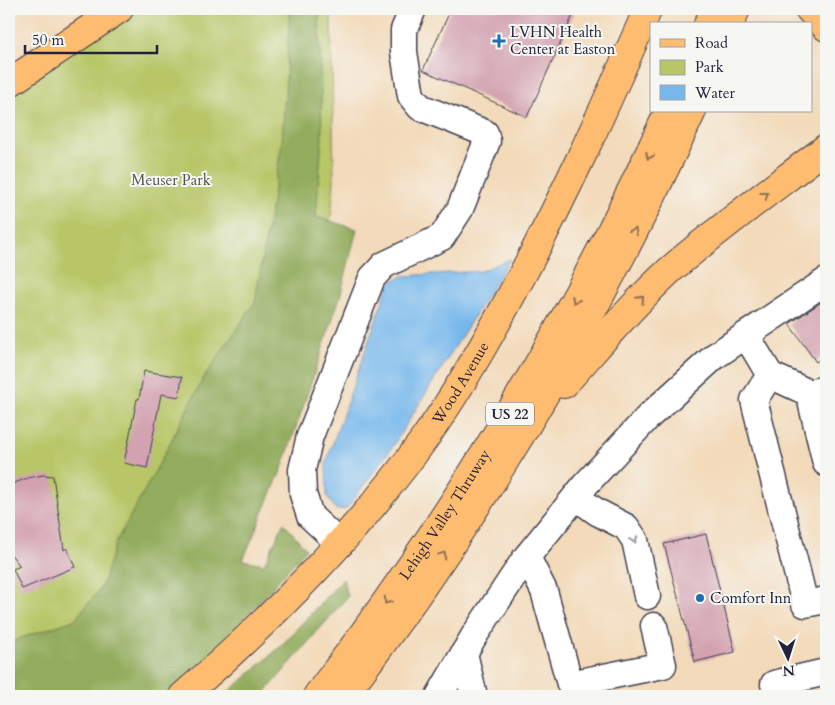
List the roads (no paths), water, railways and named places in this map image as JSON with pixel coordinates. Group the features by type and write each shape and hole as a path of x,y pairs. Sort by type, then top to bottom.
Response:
{"main road":[{"name":"Wood Avenue","path":"183,696 230,656 340,544 375,503 425,438 467,374 493,329 569,184 648,9"},
{"path":"709,22 714,9"},
{"path":"731,22 736,9"},
{"path":"809,9 826,27"},
{"path":"9,82 110,11"},
{"name":"Lehigh Valley Thruway","path":"317,696 404,578 458,498 509,416 558,332 604,246 670,112"},
{"name":"Lehigh Valley Thruway","path":"343,696 424,585 526,426 625,250 692,112"},
{"path":"526,426 625,316 670,270 826,148"}],"street":[{"path":"340,544 310,516 303,494 302,470 310,436 372,278 384,265 442,237 460,208 487,141 485,133 420,107 411,96 404,52 404,30 413,9"},
{"path":"439,696 464,653 527,557 576,497 649,416 715,356 826,281"},
{"path":"746,335 770,374 818,391 826,463"},
{"path":"770,374 754,400 805,604 826,600"},
{"path":"576,497 597,512 626,526 631,532 635,540 648,596"},
{"path":"527,557 544,591 570,684 663,665 654,626"},
{"path":"464,653 474,696"},
{"path":"776,690 826,672"}],"water":[{"path":"510,259 391,449 346,509 336,510 327,496 326,463 389,283 403,276 481,271"}],"place":[{"name":"LVHN Health Center at Easton","path":"499,41"},
{"name":"Comfort Inn","path":"700,598"}],"park label":[{"name":"Meuser Park","path":"171,180"}]}
